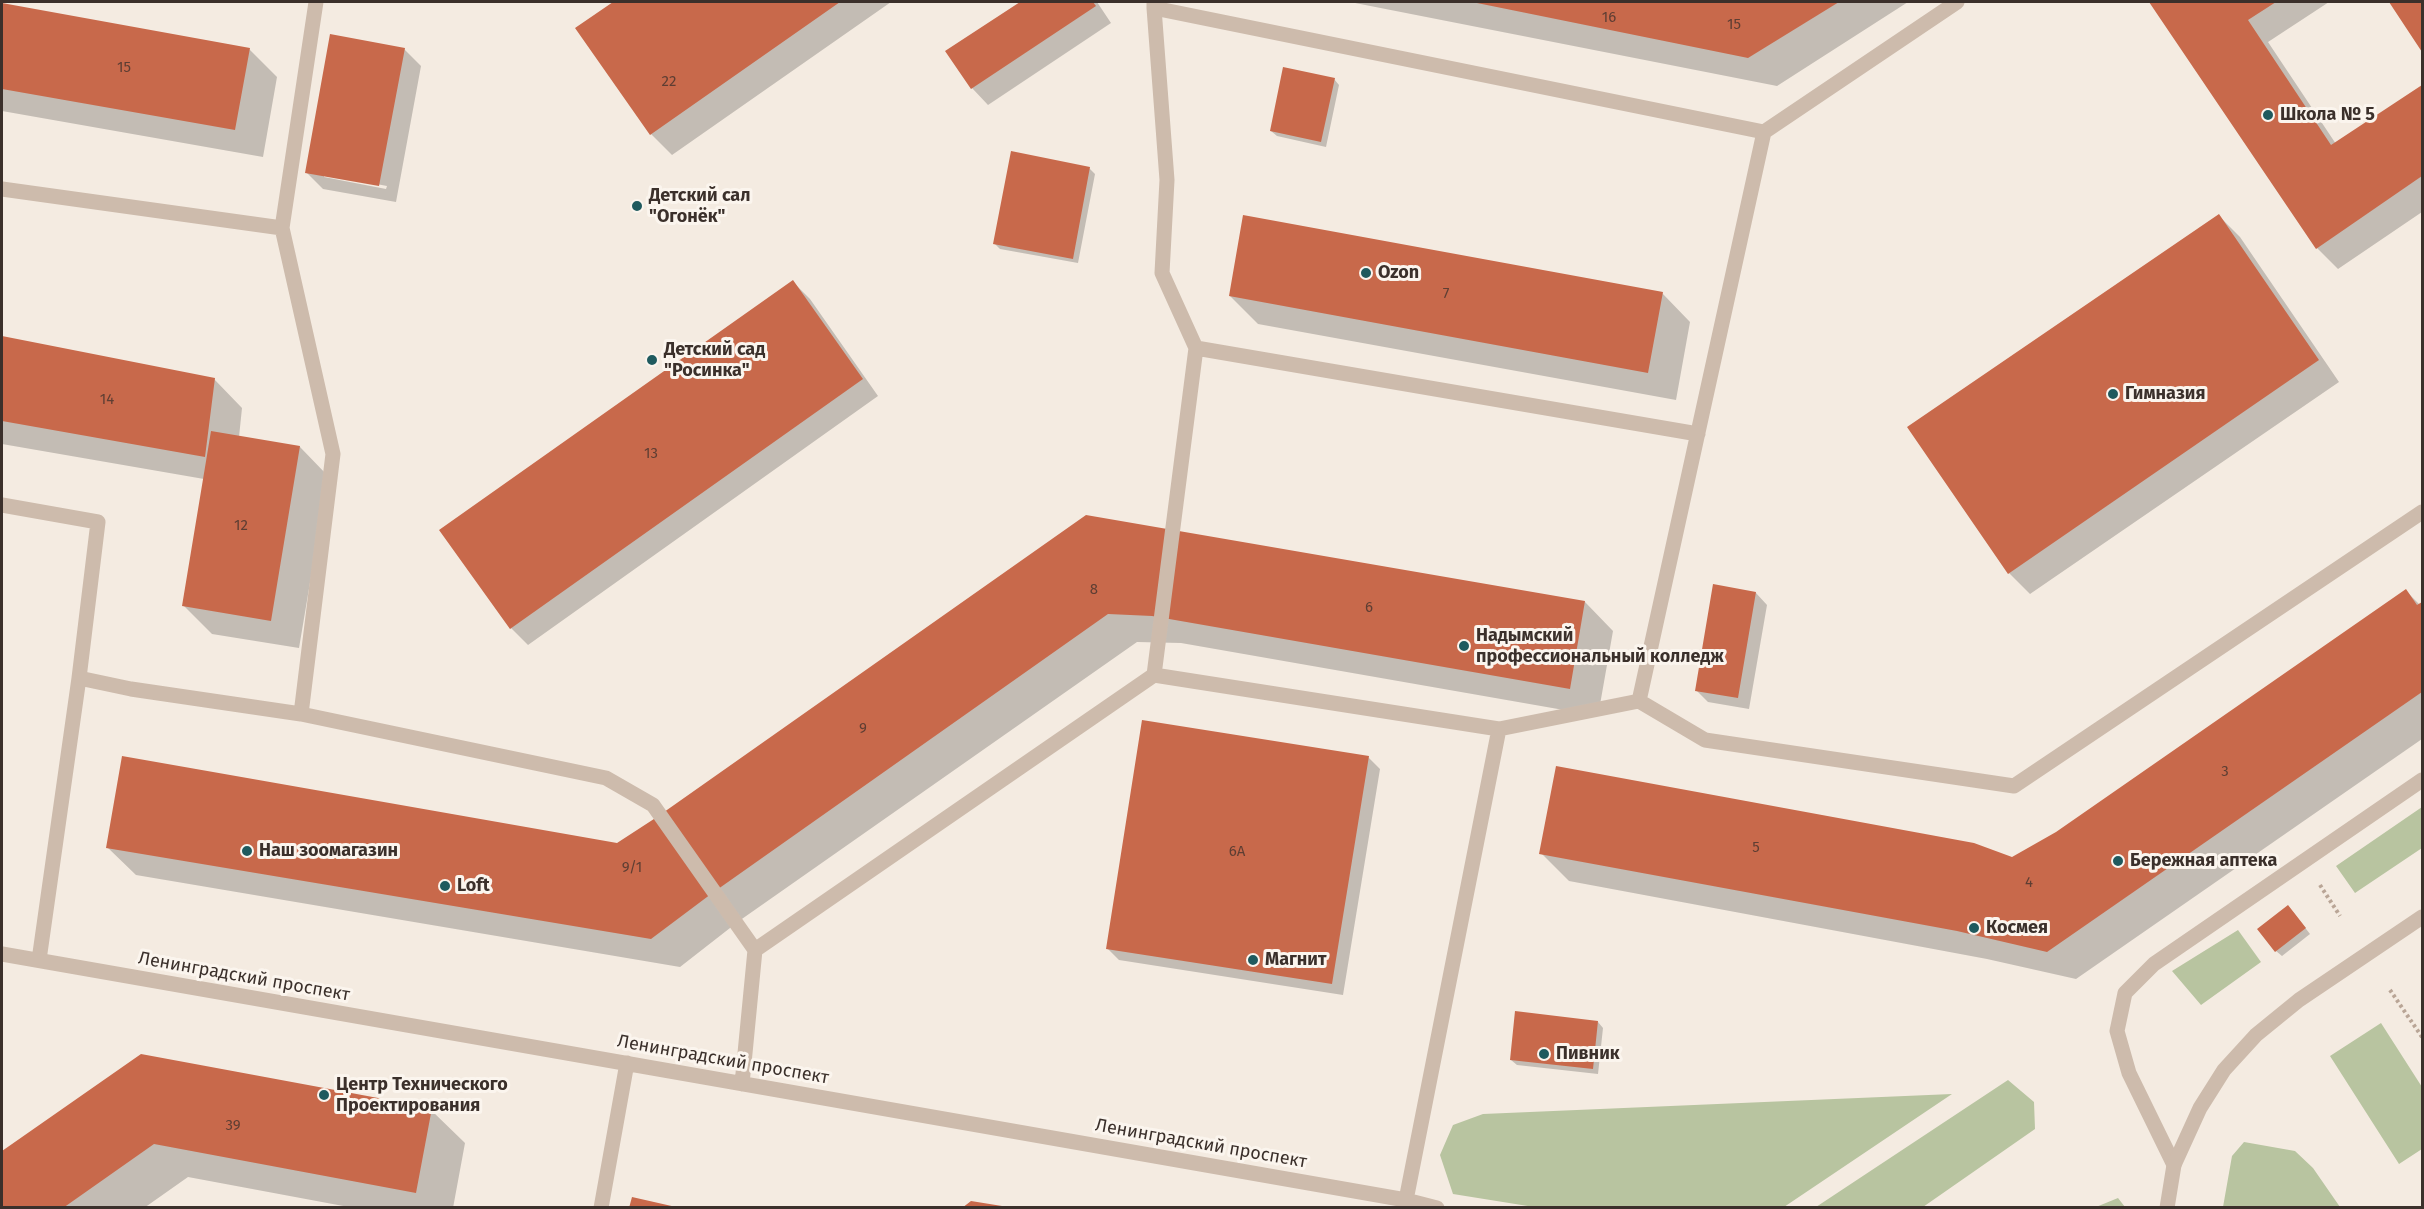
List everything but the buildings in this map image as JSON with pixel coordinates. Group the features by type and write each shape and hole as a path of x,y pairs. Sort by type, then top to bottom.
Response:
{"street":[{"path":"300,714 333,454 282,228 316,2"},
{"path":"1640,701 1764,132 1957,2"},
{"path":"1154,675 1196,348 1162,273 1167,180 1154,5 1764,132"},
{"path":"2,189 282,228"},
{"path":"1196,348 1698,434"},
{"path":"2,505 98,522 79,678 39,960"},
{"path":"755,950 1154,675 1499,729 1640,701 1705,740 2014,786 2422,512"},
{"path":"79,678 131,689 300,714 606,778 653,805 755,950 742,1084"},
{"path":"1406,1200 1499,729"},
{"path":"2174,1165 2126,1062 2117,1031 2125,993 2154,964 2422,780"},
{"path":"2167,1208 2174,1165 2206,1098 2224,1070 2256,1035 2299,1000 2422,917"},
{"name":"Ленинградский проспект","path":"2,954 1406,1200 1437,1208"},
{"path":"601,1208 627,1064"}],"path":[{"path":"2390,990 2422,1037"}],"green space":[{"path":"2422,807 2422,848 2355,893 2336,866"},
{"path":"2238,930 2261,962 2201,1005 2172,971"},
{"path":"2381,1023 2422,1087 2422,1149 2399,1164 2330,1056"},
{"path":"2008,1080 2034,1102 2035,1129 1923,1207 1816,1207"},
{"path":"1952,1094 1784,1207 1534,1207 1453,1194 1440,1155 1453,1125 1483,1114"},
{"path":"2244,1142 2295,1151 2313,1168 2340,1207 2223,1207 2232,1156"},
{"path":"2118,1198 2125,1207 2096,1207"}],"place":[{"name":"Школа № 5","path":"2268,115"},
{"name":"Детский сал \"Огонёк\"","path":"637,206"},
{"name":"Ozon","path":"1366,273"},
{"name":"Детский сад \"Росинка\"","path":"652,360"},
{"name":"Гимназия","path":"2113,394"},
{"name":"Надымский профессиональный колледж","path":"1464,646"},
{"name":"Наш зоомагазин","path":"247,851"},
{"name":"Бережная аптека","path":"2118,861"},
{"name":"Loft","path":"445,886"},
{"name":"Космея","path":"1974,928"},
{"name":"Магнит","path":"1253,960"},
{"name":"Пивник","path":"1544,1054"},
{"name":"Центр Технического Проектирования","path":"324,1095"}]}
